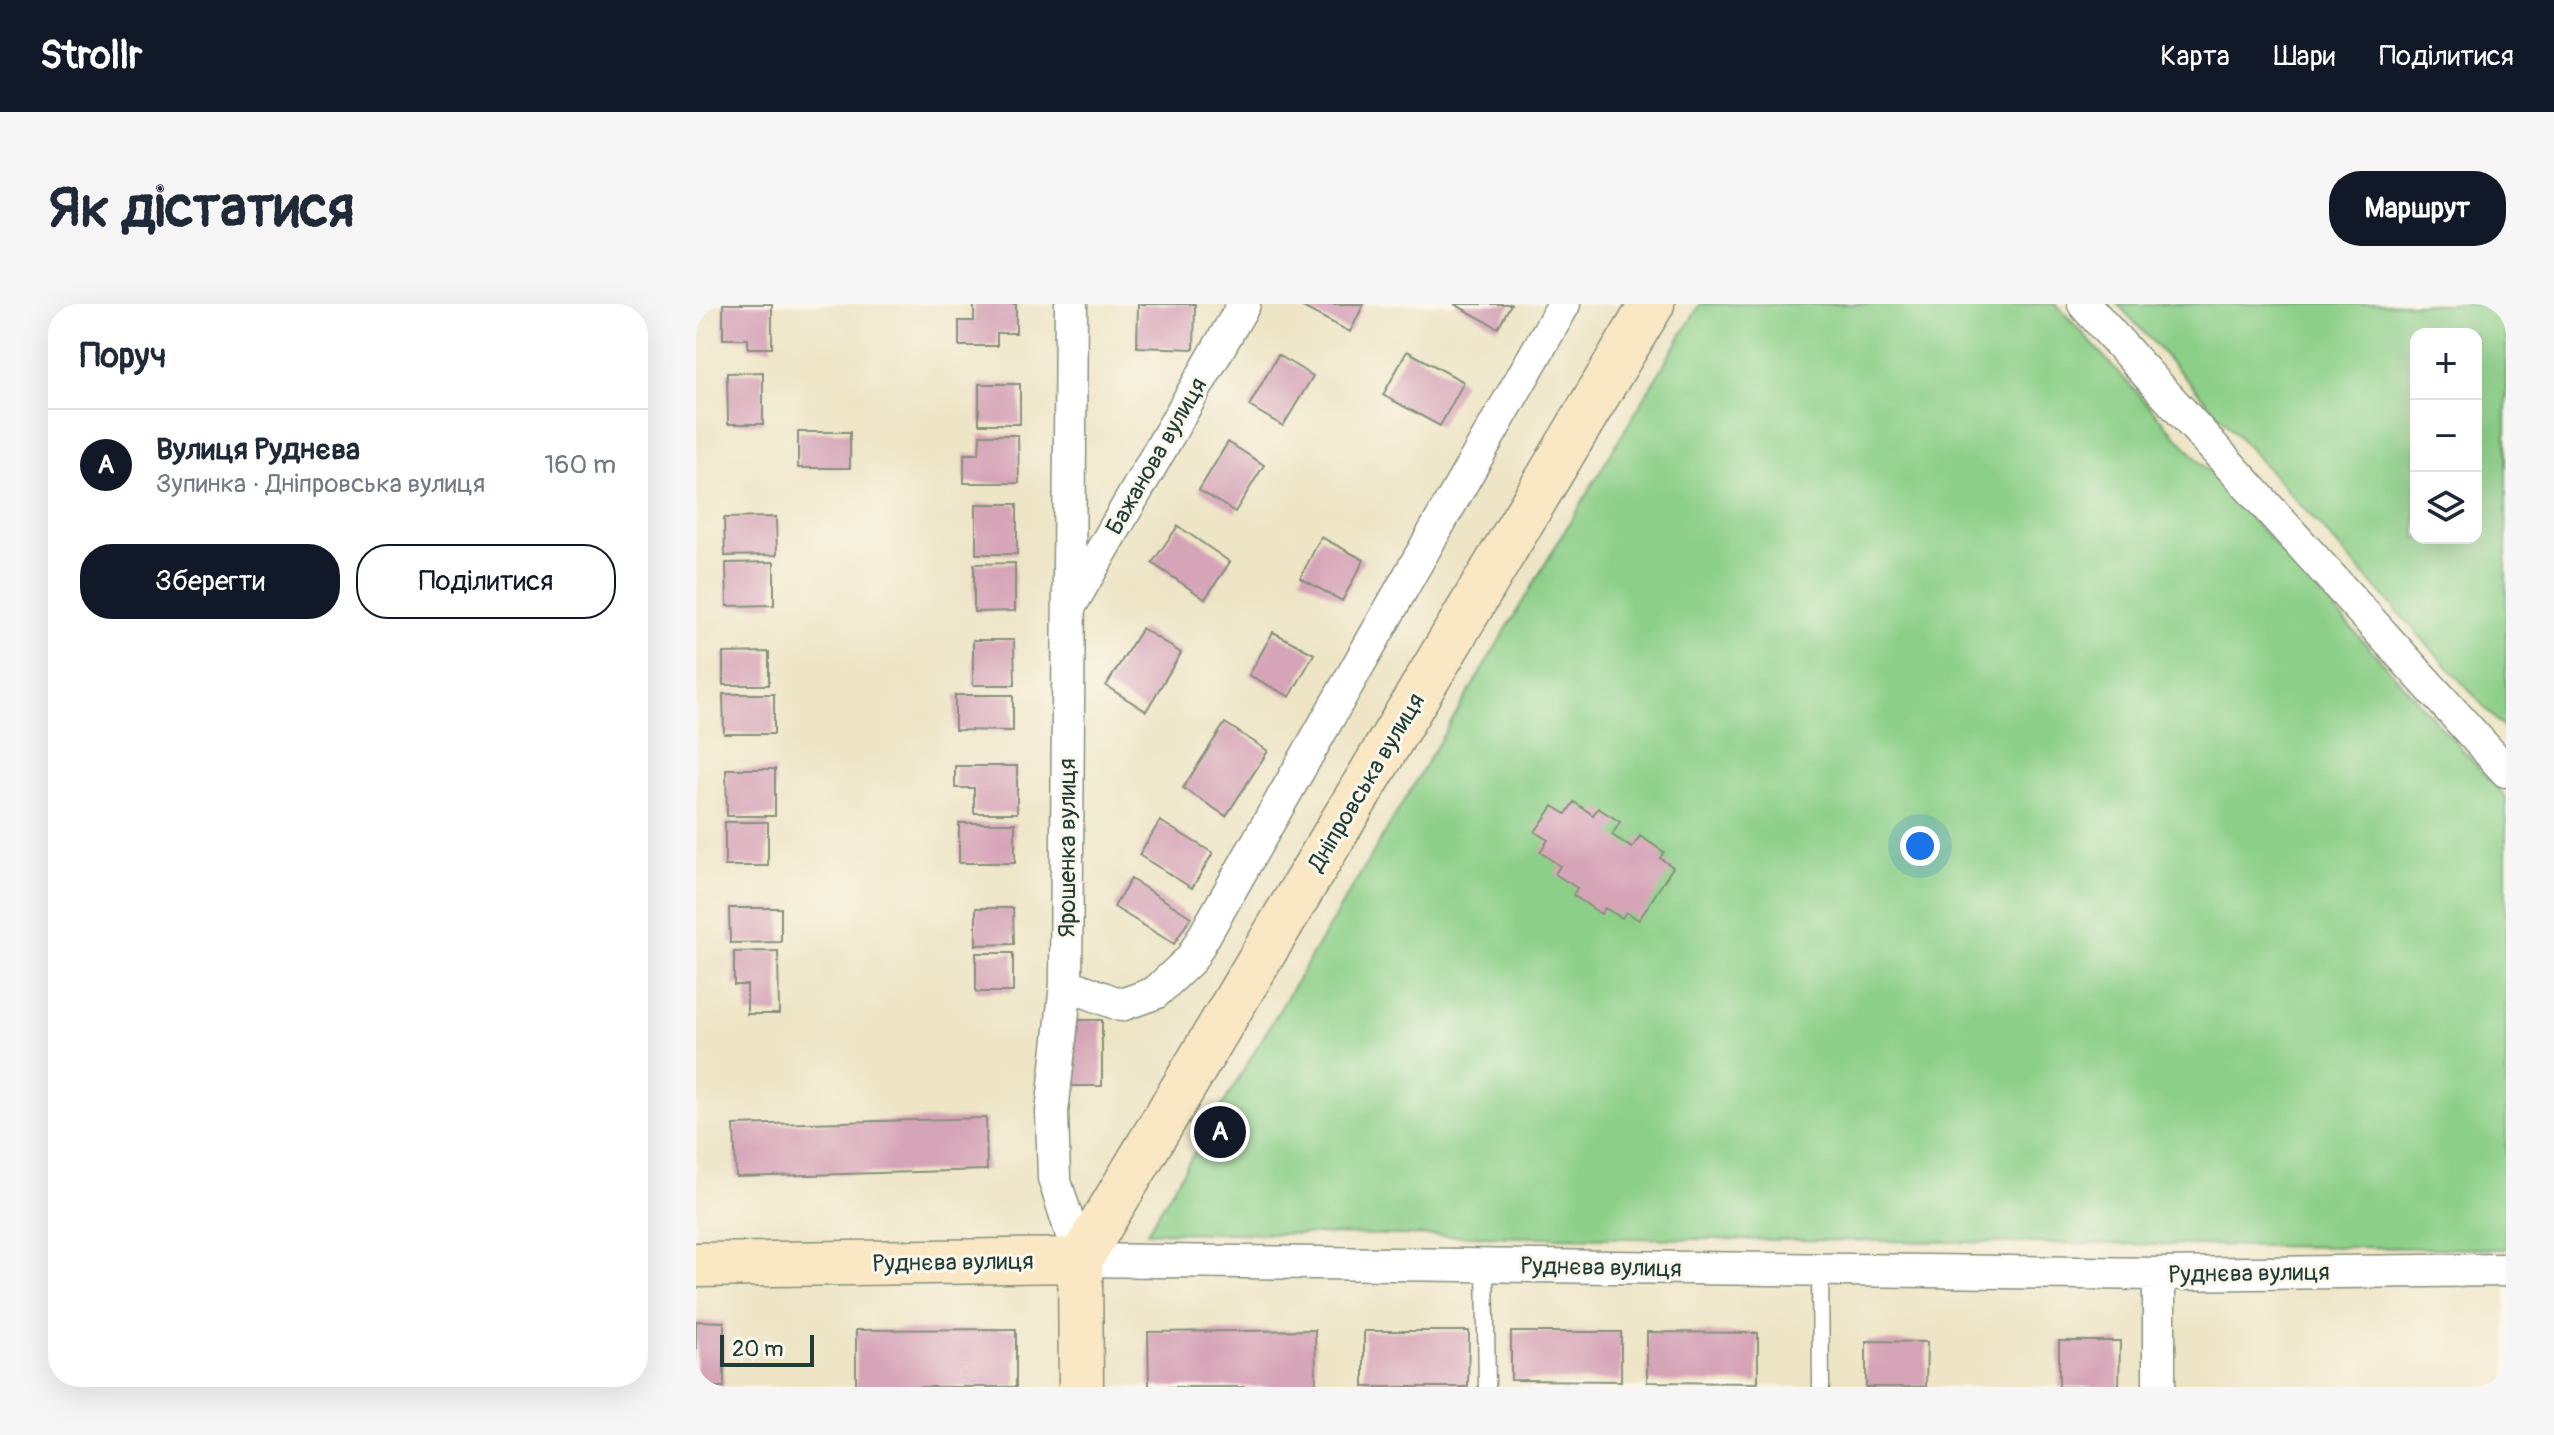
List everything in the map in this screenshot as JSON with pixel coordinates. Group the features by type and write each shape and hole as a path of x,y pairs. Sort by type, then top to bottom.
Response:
{"street":[{"name":"Ярошенка вулиця","path":"1071,304 1066,984 1052,1112 1054,1178 1080,1260 1081,1387"},
{"name":"Бажанова вулиця","path":"1068,609 1244,304"},
{"path":"1066,984 1121,1005 1155,993 1191,959 1564,304"},
{"name":"Дніпровська вулиця","path":"1080,1260 1652,304"},
{"path":"2084,304 2506,771"},
{"name":"Руднєва вулиця","path":"696,1265 1080,1260 2159,1274 2506,1270"},
{"path":"2159,1274 2159,1387"}],"lane":[{"path":"1485,1265 1487,1387"},
{"path":"1820,1270 1821,1387"}],"green space":[{"path":"1700,304 2056,304 2506,798 2506,1249 1147,1232"},
{"path":"2118,304 2506,304 2506,731"}],"building":[{"path":"723,304 772,304 772,348 748,348 748,339 723,339"},
{"path":"974,304 1016,304 1016,333 997,333 997,346 959,346 959,321 974,321"},
{"path":"1138,304 1195,304 1194,349 1137,347"},
{"path":"1297,304 1364,304 1350,332"},
{"path":"1454,304 1511,304 1498,328"},
{"path":"1407,351 1464,382 1440,426 1383,395"},
{"path":"1278,355 1313,376 1283,426 1249,406"},
{"path":"763,372 763,424 728,424 727,373"},
{"path":"979,384 1020,384 1020,424 979,424"},
{"path":"798,432 850,432 850,468 798,468"},
{"path":"980,435 1018,435 1019,483 964,483 964,454 979,454"},
{"path":"1228,442 1264,465 1235,512 1199,490"},
{"path":"976,504 1017,504 1017,554 976,554"},
{"path":"776,517 777,555 725,556 724,518"},
{"path":"1178,526 1230,562 1205,599 1152,563"},
{"path":"1321,537 1364,560 1342,601 1300,578"},
{"path":"774,562 774,605 727,606 726,563"},
{"path":"1015,563 1015,611 974,612 974,564"},
{"path":"1142,628 1181,653 1146,711 1106,686"},
{"path":"1273,632 1314,654 1290,697 1249,675"},
{"path":"973,640 1014,640 1015,685 973,685"},
{"path":"769,652 769,685 723,685 723,653"},
{"path":"723,694 774,694 774,734 724,734"},
{"path":"955,695 1013,695 1013,731 955,730"},
{"path":"1225,723 1268,751 1226,816 1183,788"},
{"path":"955,766 1017,766 1017,813 974,813 974,788 955,788"},
{"path":"726,769 775,769 775,816 727,816"},
{"path":"1574,802 1593,815 1598,808 1620,822 1612,835 1632,848 1640,836 1664,852 1660,858 1673,867 1639,920 1626,912 1622,918 1605,908 1601,914 1573,895 1577,888 1555,874 1560,866 1540,852 1548,840 1535,832 1553,806 1566,814"},
{"path":"1160,821 1213,853 1192,888 1139,855"},
{"path":"725,822 768,822 768,866 725,866"},
{"path":"959,823 1015,823 1015,863 959,863"},
{"path":"1131,879 1191,917 1174,944 1114,907"},
{"path":"729,908 781,908 781,942 730,943"},
{"path":"976,908 1013,908 1014,944 976,945"},
{"path":"778,951 779,1014 747,1014 747,985 734,985 734,952"},
{"path":"976,953 1013,953 1013,992 976,992"},
{"path":"1072,1020 1102,1020 1102,1086 1072,1086"},
{"path":"986,1118 987,1170 736,1177 734,1125"},
{"path":"696,1321 724,1322 724,1387 696,1387"},
{"path":"1016,1329 1016,1387 856,1387 856,1330"},
{"path":"1315,1330 1316,1387 1149,1387 1148,1332"},
{"path":"1364,1331 1469,1331 1468,1387 1364,1387"},
{"path":"1511,1332 1621,1332 1621,1381 1511,1380"},
{"path":"1647,1332 1758,1333 1758,1383 1647,1382"},
{"path":"1866,1341 1927,1342 1926,1387 1866,1387"},
{"path":"2059,1341 2120,1341 2119,1387 2059,1387"}],"place":[{"name":"Вулиця Руднєва","path":"1220,1132"}]}
